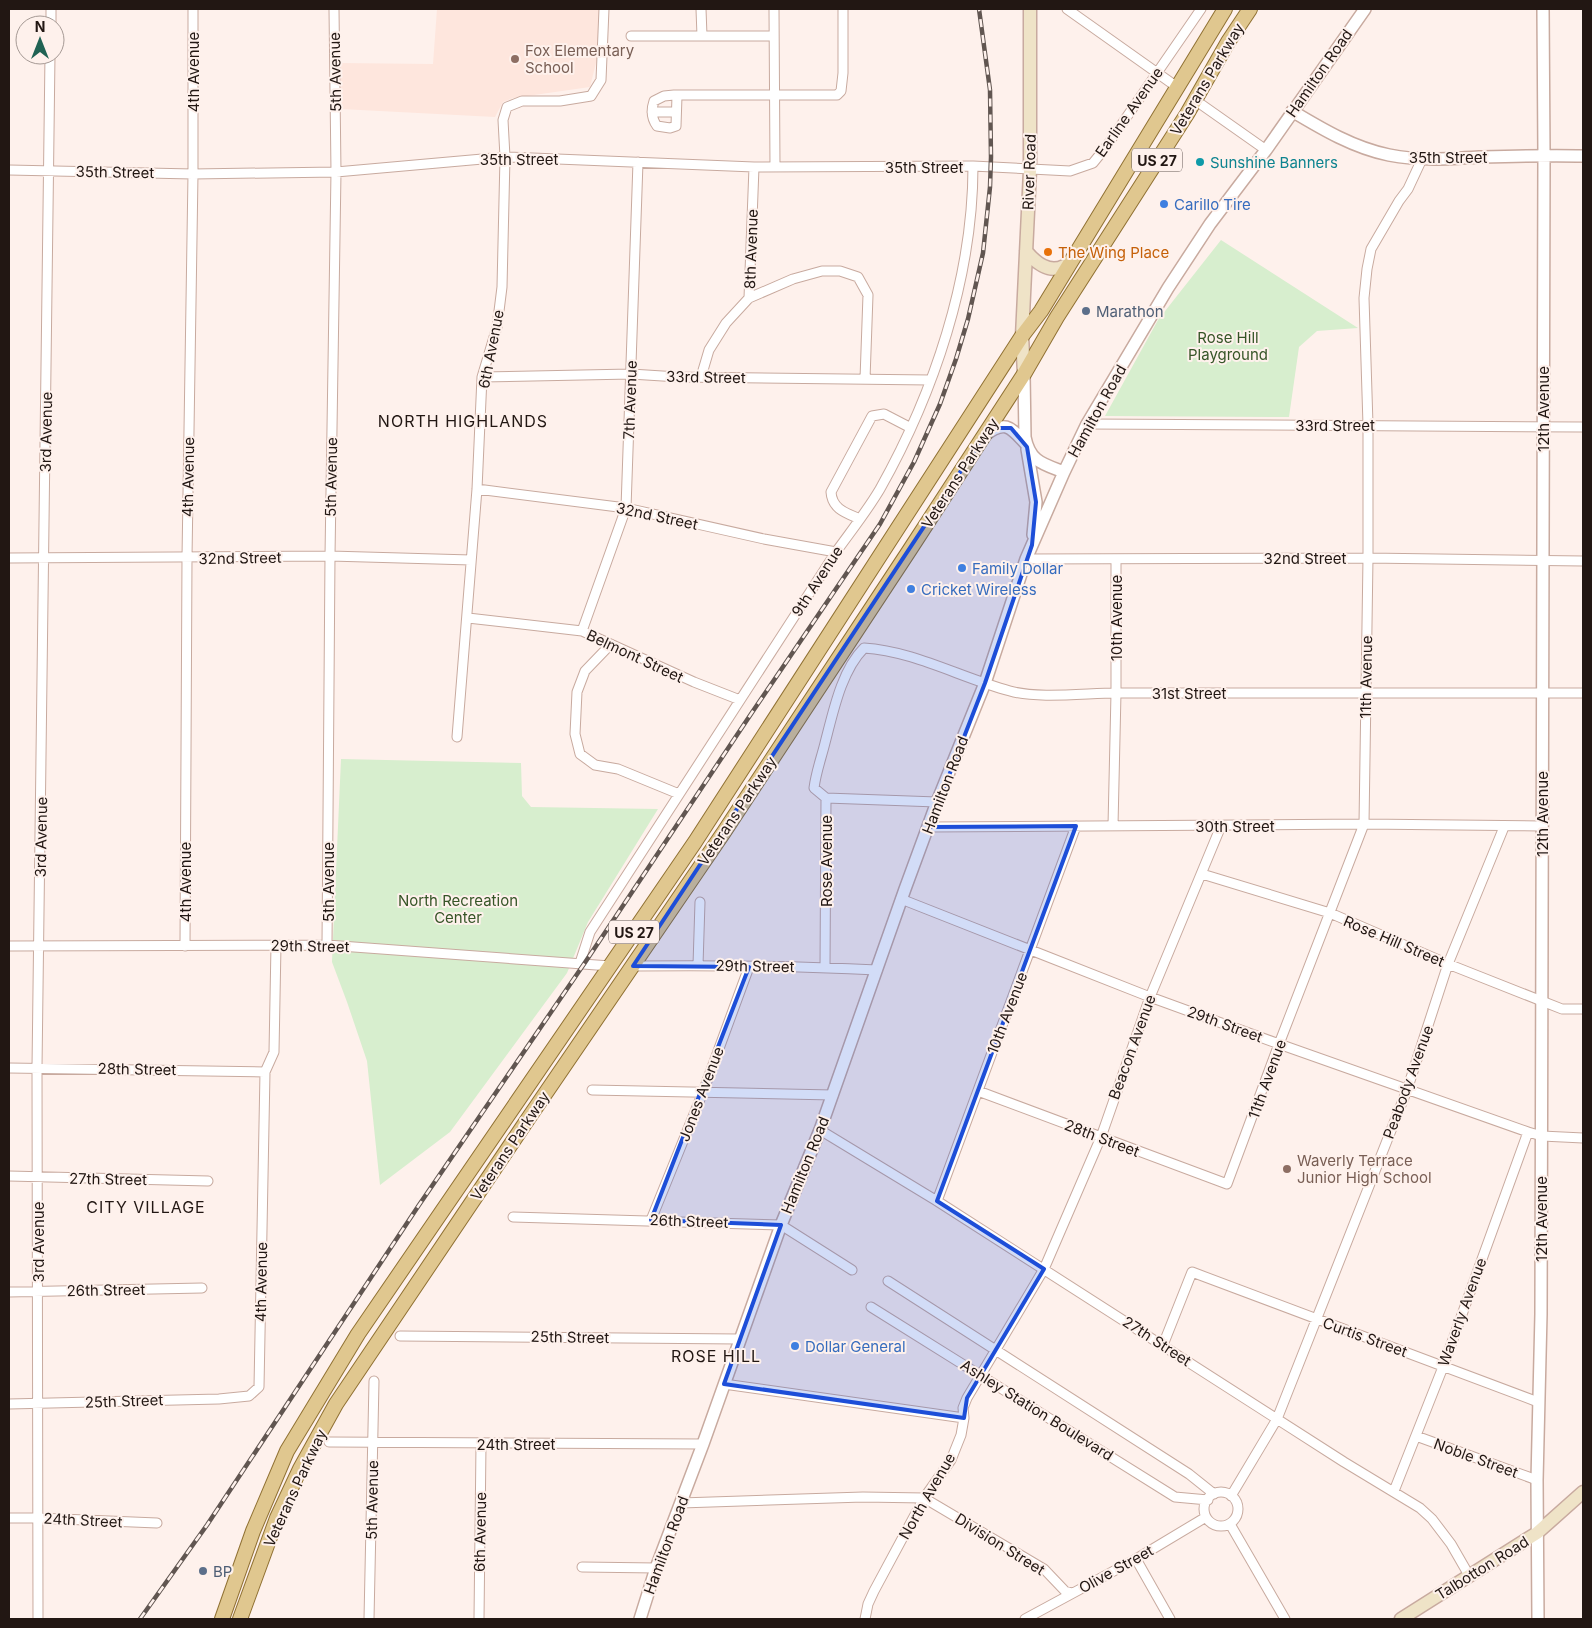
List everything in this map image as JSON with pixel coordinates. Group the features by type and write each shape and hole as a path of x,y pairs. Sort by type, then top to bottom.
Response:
{"main road":[{"name":"River Road","path":"1024,374 1022,336 1030,170 1030,9"},
{"name":"Veterans Parkway","path":"222,1619 253,1530 287,1451 330,1379 364,1326 696,842 1022,336 1041,311 1225,9"},
{"name":"Veterans Parkway","path":"240,1619 278,1518 300,1469 336,1404 818,691 1024,374 1057,317 1195,100 1228,42 1250,9"},
{"path":"1026,251 1033,260 1049,268 1065,266 1075,255"},
{"name":"Talbotton Road","path":"1401,1619 1537,1533 1583,1492"}],"street":[{"name":"4th Avenue","path":"185,946 187,558 193,174 192,9"},
{"name":"5th Avenue","path":"327,945 330,556 336,172 334,9"},
{"name":"6th Avenue","path":"457,737 477,489 482,377 497,327 502,287 504,120 507,107 522,101 560,101 591,96 601,80 604,9"},
{"path":"702,9 702,36"},
{"path":"774,9 775,167"},
{"path":"677,96 676,126 670,128 657,126 652,112 654,101 658,98 677,96 837,94 841,91 843,73 843,9"},
{"path":"1067,9 1177,87"},
{"name":"Earline Avenue","path":"1030,170 1070,171 1093,164 1201,9"},
{"name":"Hamilton Road","path":"640,1619 656,1568 703,1444 781,1225 820,1130 937,802 985,683 1026,560 1064,472 1087,424 1168,288 1210,224 1266,150 1365,9"},
{"name":"12th Avenue","path":"1538,1619 1536,1480 1541,1314 1542,1136 1543,9"},
{"path":"631,36 774,36"},
{"name":"3rd Avenue","path":"38,1619 37,1404 39,1292 37,1068 50,65"},
{"path":"1195,100 1266,150"},
{"name":"35th Street","path":"1292,111 1321,128 1353,143 1387,154 1422,159 1544,155 1583,156"},
{"path":"652,112 676,112"},
{"name":"35th Street","path":"9,170 193,174 336,172 505,157 754,167 973,166 1030,170"},
{"name":"11th Avenue","path":"1227,1184 1364,824 1368,558 1368,425 1364,298 1366,269 1371,249 1398,201 1408,189 1422,159"},
{"name":"7th Avenue","path":"582,631 626,508 638,162"},
{"name":"9th Avenue","path":"580,963 590,932 836,552 880,490 911,428 951,321 968,235 973,166"},
{"name":"8th Avenue","path":"701,377 709,350 726,323 749,298 754,167"},
{"path":"749,298 793,279 822,271 840,271 858,277 868,295 865,379"},
{"name":"33rd Street","path":"482,377 631,374 701,377 930,380"},
{"path":"1024,374 1027,446 1036,502 1032,545"},
{"path":"860,519 834,505 830,492 872,416 884,414 911,428"},
{"name":"33rd Street","path":"1087,424 1583,427"},
{"path":"984,436 994,428 1002,426 1011,428 1027,446 1034,458 1042,464 1064,472"},
{"name":"32nd Street","path":"477,489 626,508 764,539 836,552"},
{"name":"32nd Street","path":"9,558 330,556 471,560"},
{"name":"32nd Street","path":"1026,560 1368,558 1583,561"},
{"name":"10th Avenue","path":"1113,826 1116,693 1116,559"},
{"name":"Belmont Street","path":"468,618 582,631 694,682 740,700"},
{"path":"611,644 585,671 578,692 575,734 580,754 595,765 618,768 679,794"},
{"name":"31st Street","path":"835,704 856,657 864,648 879,649 930,663 1012,692 1039,695 1116,693 1583,693"},
{"name":"Rose Avenue","path":"825,967 826,798 814,788 816,771 835,704"},
{"path":"826,798 937,802"},
{"name":"30th Street","path":"929,826 1364,824 1541,826"},
{"name":"10th Avenue","path":"937,1201 1076,826"},
{"name":"Beacon Avenue","path":"1044,1269 1100,1137 1150,996 1221,826"},
{"name":"Peabody Avenue","path":"1277,1419 1407,1090 1448,964 1504,827"},
{"name":"Rose Hill Street","path":"1202,874 1330,914 1448,964 1562,1009 1583,1009"},
{"name":"29th Street","path":"901,900 1150,996 1407,1090 1542,1136 1583,1138"},
{"path":"698,965 700,902"},
{"name":"4th Avenue","path":"239,1397 249,1396 259,1387 265,1072 274,1052 276,945"},
{"name":"29th Street","path":"9,946 327,945 610,966"},
{"name":"29th Street","path":"633,966 825,967 877,970"},
{"name":"Jones Avenue","path":"651,1220 703,1092 749,967"},
{"name":"28th Street","path":"9,1068 265,1072"},
{"path":"592,1090 832,1095"},
{"name":"28th Street","path":"978,1091 1227,1184"},
{"name":"27th Street","path":"820,1130 937,1201 1344,1462 1420,1508 1432,1519 1451,1544 1470,1576"},
{"name":"Waverly Avenue","path":"1394,1491 1443,1366 1528,1132"},
{"name":"27th Street","path":"9,1176 208,1181"},
{"name":"26th Street","path":"513,1217 781,1225"},
{"path":"781,1225 852,1270"},
{"name":"North Avenue","path":"865,1619 868,1604 874,1591 924,1498 951,1460 961,1435 964,1418 963,1408 967,1398 1044,1269"},
{"name":"Curtis Street","path":"1163,1345 1192,1272 1538,1402"},
{"name":"Ashley Station Boulevard","path":"888,1281 1189,1474 1211,1497"},
{"name":"26th Street","path":"9,1292 202,1288"},
{"name":"Ashley Station Boulevard","path":"871,1306 1175,1497 1211,1497"},
{"name":"25th Street","path":"400,1336 740,1339"},
{"name":"5th Avenue","path":"370,1619 374,1380"},
{"path":"724,1384 964,1418"},
{"name":"25th Street","path":"9,1404 239,1397"},
{"path":"1231,1496 1277,1419"},
{"name":"Noble Street","path":"1416,1436 1536,1480"},
{"name":"24th Street","path":"329,1442 703,1444"},
{"name":"6th Avenue","path":"479,1619 481,1444"},
{"path":"1220,1492 1231,1496 1235,1499 1238,1510 1234,1520 1230,1524 1214,1525 1206,1517 1204,1508 1211,1497 1220,1492"},
{"path":"681,1503 863,1497 924,1498"},
{"name":"Division Street","path":"924,1498 1044,1569 1065,1591 1072,1593"},
{"name":"Olive Street","path":"1025,1619 1206,1517"},
{"name":"24th Street","path":"9,1518 157,1523"},
{"path":"1230,1524 1285,1619"},
{"path":"1136,1558 1170,1619"},
{"path":"582,1567 656,1568"}],"highlighted area":[{"path":"994,428 1011,428 1027,447 1036,502 1032,545 985,683 929,827 1076,826 937,1201 1044,1269 967,1398 964,1418 724,1384 781,1225 651,1220 749,967 633,966 984,436"}],"shaded area":[{"name":"Fox Elementary School","path":"437,9 599,9 598,55 590,87 513,98 503,102 495,117 341,109 340,63 433,64"}],"green space":[{"name":"Rose Hill Playground","path":"1221,240 1358,328 1317,331 1299,347 1289,417 1105,416 1158,320"},
{"name":"North Recreation Center","path":"341,759 521,763 522,796 531,807 658,809 588,922 567,973 450,1132 380,1185 367,1061 332,962"}],"railway":[{"path":"140,1619 207,1525 419,1205 584,964 880,524 914,462 940,404 956,359 968,319 983,253 990,187 990,90 979,9"}],"place":[{"name":"Fox Elementary School","path":"515,59"},
{"name":"Sunshine Banners","path":"1200,162"},
{"name":"Carillo Tire","path":"1164,204"},
{"name":"The Wing Place","path":"1048,252"},
{"name":"Marathon","path":"1086,311"},
{"name":"Family Dollar","path":"962,568"},
{"name":"Cricket Wireless","path":"911,589"},
{"name":"Waverly Terrace Junior High School","path":"1287,1169"},
{"name":"Dollar General","path":"795,1346"},
{"name":"BP","path":"203,1571"}],"district":[{"name":"NORTH HIGHLANDS","path":"463,421"},
{"name":"CITY VILLAGE","path":"146,1207"},
{"name":"ROSE HILL","path":"716,1356"}]}
